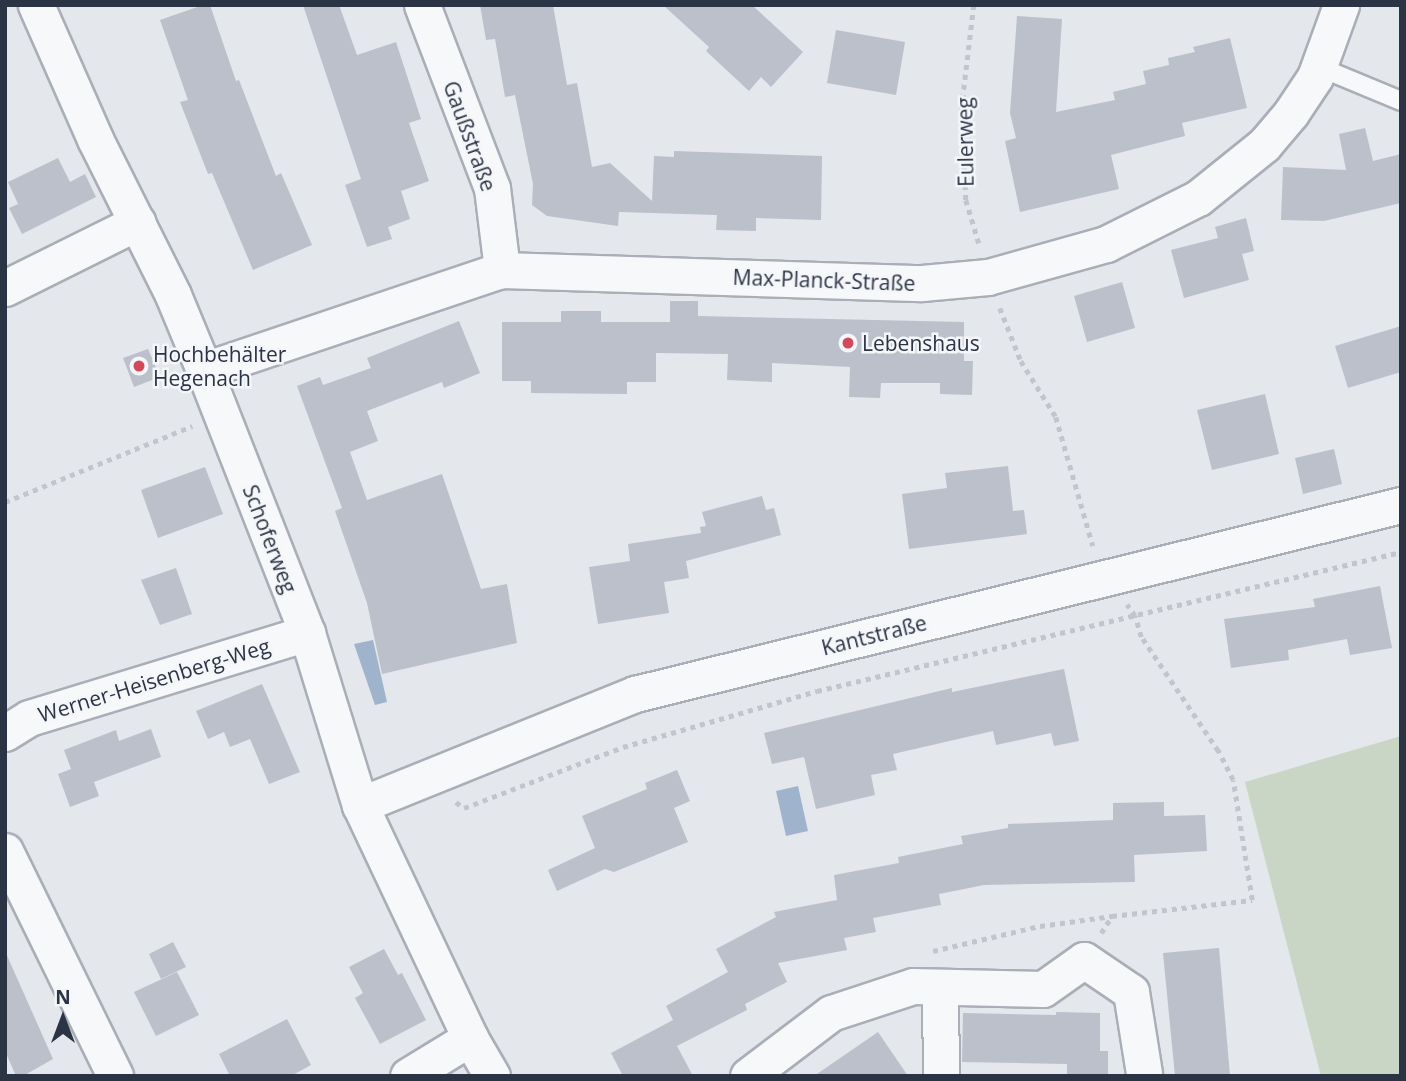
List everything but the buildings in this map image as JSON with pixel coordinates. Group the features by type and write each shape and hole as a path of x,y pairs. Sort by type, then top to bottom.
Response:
{"street":[{"name":"Schoferweg","path":"36,5 58,60 138,222 204,370 307,633 360,805 470,1038 492,1076"},
{"name":"Gaußstraße","path":"422,5 492,188 502,270"},
{"name":"Max-Planck-Straße","path":"204,370 502,270 922,284 988,277 1106,244 1199,198 1264,145 1291,113 1319,67 1342,5"},
{"path":"5,288 138,222"},
{"name":"Kantstraße","path":"360,805 581,726 635,694 750,673 992,613 1087,586 1321,534 1401,505"},
{"name":"Werner-Heisenberg-Weg","path":"5,733 29,718 307,633"},
{"path":"5,851 115,1076"},
{"path":"748,1076 831,1013 913,986 1043,989 1084,960 1131,992 1144,1073"},
{"path":"940,987 941,1076"},
{"path":"408,1076 470,1038"}],"lane":[{"path":"1319,67 1392,93"}],"path":[{"name":"Eulerweg","path":"974,5 962,105 966,200 988,277 1021,361 1056,417 1091,543 1087,586 1135,616 1142,637 1218,751 1233,780 1252,900 1112,916"},
{"path":"5,502 221,414"},
{"path":"463,770 458,805 464,808 623,747 817,691 1401,552"},
{"path":"920,954 1040,926 1112,916"},
{"path":"1084,960 1112,916"}],"green space":[{"path":"1401,736 1401,1076 1321,1076 1245,782"}],"water":[{"path":"373,640 387,702 375,705 354,644"},
{"path":"798,786 808,831 786,836 776,791"}],"place":[{"name":"Lebenshaus","path":"848,343"},
{"name":"Hochbehälter Hegenach","path":"139,366"}]}
